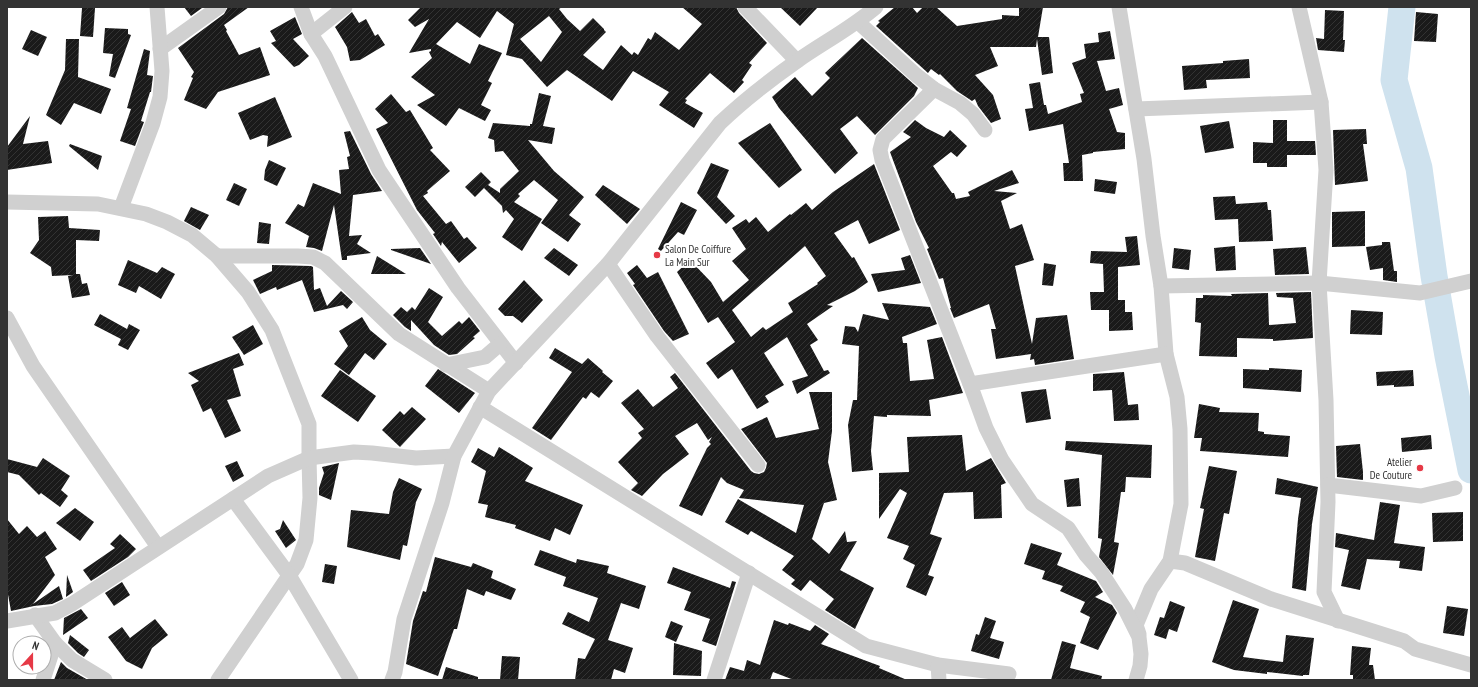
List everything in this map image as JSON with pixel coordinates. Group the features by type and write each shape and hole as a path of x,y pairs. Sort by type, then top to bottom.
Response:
{"street":[{"path":"121,208 153,123 160,98 162,71 157,7"},
{"path":"160,49 219,7"},
{"path":"301,7 311,34 325,56 379,170 458,288 516,363"},
{"path":"311,34 345,7"},
{"path":"745,7 797,61"},
{"path":"392,680 395,672 404,619 442,503 454,456 489,391 608,264 720,123 741,103 797,61 858,22 876,7"},
{"path":"1119,7 1144,159 1153,236 1161,286 1166,354 1177,397 1180,428 1182,504 1170,561 1152,589 1136,624 1139,637 1140,660 1136,680"},
{"path":"1299,7 1321,102 1326,170 1319,283 1326,400 1328,485 1324,592 1338,621"},
{"path":"858,22 916,75 934,89 960,103 973,114 984,130"},
{"path":"934,89 883,139 880,150 882,160 986,428 1002,460 1032,504 1068,528 1086,555 1101,572 1125,610 1139,637"},
{"path":"1136,109 1321,102"},
{"path":"7,202 98,204 146,214 167,222 192,236 217,256 248,292 272,330 309,424 308,458 310,498 306,540 296,564 218,680"},
{"path":"217,256 298,256 313,258 325,263 399,334 489,391"},
{"path":"608,264 657,336 758,465"},
{"path":"1161,286 1319,283 1420,293 1464,283"},
{"path":"7,318 38,373 158,548"},
{"path":"446,365 485,356 500,344"},
{"path":"970,384 1166,354"},
{"path":"480,407 866,646 938,673 1010,674"},
{"path":"7,621 35,615 55,613 72,604 268,476 308,458 354,452 379,453 416,458 454,456"},
{"path":"1328,485 1421,496 1455,488"},
{"path":"234,499 289,575 351,680"},
{"path":"1170,561 1185,563 1271,599 1404,641 1415,649 1471,665"},
{"path":"714,680 749,573"},
{"path":"35,615 55,643 72,660 105,680"},
{"path":"44,680 55,643"}],"building":[{"path":"184,7 201,7 202,8 191,16"},
{"path":"228,7 249,7 224,25 239,55 260,47 270,75 218,92 206,109 184,100 194,72 178,48 224,14"},
{"path":"421,7 562,7 559,9 580,31 593,18 606,32 583,55 603,70 621,45 632,55 634,52 638,55 648,38 651,40 655,32 679,50 702,24 682,7 736,7 739,13 767,43 749,63 752,65 742,80 744,82 734,93 710,73 685,99 687,100 685,103 703,113 694,128 659,105 669,92 633,71 612,101 567,70 547,87 522,59 506,55 514,24 497,11 480,38 457,22 436,44 470,64 479,44 502,53 488,81 492,83 481,105 491,110 485,121 459,108 446,126 417,105 435,95 411,77 432,58 429,52 431,49 409,53 429,19 415,27 408,20","holes":["549,16 562,32 541,62 520,39"]},
{"path":"780,7 818,7 800,26"},
{"path":"895,7 912,7 917,13 923,7 936,7 957,26 1002,19 1002,15 1019,16 1019,7 1043,7 1038,37 1049,37 1053,73 1042,75 1037,39 1036,47 990,47 998,66 975,75 993,95 1001,119 991,123 978,106 975,99 972,101 957,91 940,74 939,75 931,69 928,73 876,26 880,22 878,21"},
{"path":"82,8 95,8 93,37 80,36"},
{"path":"1325,10 1344,11 1344,52 1318,50 1316,38 1324,39"},
{"path":"352,12 359,23 366,19 375,36 378,34 385,45 360,60 350,61 347,47 335,27"},
{"path":"1416,12 1438,14 1436,42 1414,41"},
{"path":"295,17 302,34 293,39 309,56 299,65 294,67 271,43 276,41 270,31"},
{"path":"105,28 128,29 128,34 131,35 115,78 109,76 113,54 103,53"},
{"path":"31,30 47,37 38,56 22,49"},
{"path":"1110,31 1115,59 1097,61 1106,91 1119,88 1123,105 1109,109 1117,132 1125,133 1125,149 1093,152 1082,155 1083,181 1064,181 1063,163 1069,163 1063,124 1029,131 1025,109 1033,108 1029,84 1040,82 1044,105 1046,105 1048,114 1082,102 1080,94 1084,93 1072,63 1086,58 1084,44 1099,42 1098,33"},
{"path":"862,38 918,88 914,96 875,135 857,116 840,129 858,153 835,174 779,108 772,97 795,77 812,96 830,78 825,73"},
{"path":"66,39 79,39 78,77 111,89 101,114 74,103 61,125 46,115 65,70"},
{"path":"144,49 150,51 147,75 153,76 151,92 141,121 144,122 135,146 120,141 131,109 127,108"},
{"path":"1249,59 1250,78 1206,80 1207,88 1184,90 1182,66 1223,63 1223,61"},
{"path":"539,93 551,96 543,126 555,128 552,144 528,140 554,171 584,197 569,215 581,224 568,242 541,223 558,200 534,180 518,194 520,196 514,202 542,219 522,251 502,237 514,219 506,210 503,213 502,206 484,188 475,197 465,187 481,172 491,182 488,185 500,193 500,189 519,171 503,151 495,152 494,140 488,138 493,123 530,126 530,124 532,124"},
{"path":"391,94 406,112 410,110 433,148 430,150 450,171 423,196 446,224 451,221 464,239 467,237 477,248 459,263 442,242 441,246 433,234 435,233 417,210 376,129 388,123 375,109"},
{"path":"275,97 292,137 267,147 268,136 263,135 250,140 238,113"},
{"path":"30,116 23,144 48,141 52,163 7,170 7,147"},
{"path":"915,120 926,128 944,137 950,130 967,146 957,157 951,152 933,166 952,193 954,193 956,199 970,196 968,192 1012,170 1019,183 994,191 1017,193 1001,201 1010,229 1022,224 1034,260 1015,266 1032,344 1036,318 1067,315 1074,359 1035,365 1034,359 1030,360 1031,354 996,359 991,329 996,329 989,304 954,318 950,308 943,278 939,279 927,249 929,248 916,222 890,152 911,137 903,132"},
{"path":"1273,120 1287,120 1287,141 1315,141 1316,155 1287,155 1287,167 1267,167 1267,163 1253,163 1253,142 1273,143"},
{"path":"1229,121 1234,148 1205,153 1200,126"},
{"path":"770,123 802,170 779,188 738,143"},
{"path":"1366,129 1367,144 1363,144 1368,181 1335,185 1333,130"},
{"path":"350,131 371,174 382,191 353,195 349,236 362,235 357,244 371,253 347,256 347,260 342,260 334,205 322,251 306,247 309,236 285,223 298,204 304,207 313,183 341,194 339,170 349,169 347,157 350,156 344,132"},
{"path":"70,144 102,156 98,170 69,146"},
{"path":"269,160 286,168 277,186 264,180 265,170"},
{"path":"711,163 729,170 717,197 735,216 726,224 697,193"},
{"path":"874,164 900,230 869,244 858,220 834,233 852,258 854,257 868,282 855,291 827,305 833,306 807,324 818,340 810,345 824,371 828,370 830,373 797,394 792,381 808,376 787,337 764,353 784,385 765,396 769,402 757,409 732,369 718,379 706,363 735,342 718,317 708,323 677,272 690,260 711,282 723,302 749,280 732,261 746,249 732,228 746,219 749,223 756,217 768,232 806,203 812,210 833,192","holes":["805,246 826,276 817,283 818,284 788,303 793,312 766,330 763,327 751,337 732,310"]},
{"path":"1095,179 1117,182 1115,194 1094,191"},
{"path":"234,183 247,189 239,206 226,200"},
{"path":"603,185 640,209 627,224 595,195"},
{"path":"1235,196 1236,204 1267,202 1268,210 1271,210 1273,241 1239,242 1238,219 1215,220 1213,197"},
{"path":"681,202 697,210 684,235 678,232 661,251 658,249"},
{"path":"191,207 209,215 200,230 184,221"},
{"path":"1365,211 1365,246 1332,247 1332,212"},
{"path":"68,216 69,228 100,230 99,241 76,240 76,274 80,274 82,284 87,283 90,295 72,298 68,276 73,275 52,276 51,267 30,253 39,240 38,217"},
{"path":"259,222 271,224 269,244 257,243"},
{"path":"1137,236 1140,265 1118,267 1118,300 1125,300 1125,312 1132,312 1133,330 1109,331 1109,310 1091,310 1090,292 1104,292 1103,264 1090,263 1091,251 1127,252 1125,237"},
{"path":"1382,242 1390,242 1394,271 1397,271 1397,282 1383,280 1383,268 1370,270 1366,247 1382,245"},
{"path":"1235,246 1236,270 1216,271 1214,248"},
{"path":"1306,247 1309,274 1275,275 1273,249"},
{"path":"420,248 431,264 391,250 391,249"},
{"path":"554,248 578,265 569,276 544,258"},
{"path":"1174,248 1191,250 1189,270 1172,268"},
{"path":"910,255 921,283 878,292 871,274 905,270 901,258"},
{"path":"377,256 406,274 371,274"},
{"path":"128,260 157,273 162,267 175,274 161,299 139,286 136,293 118,285"},
{"path":"1044,263 1056,265 1053,286 1042,285"},
{"path":"272,265 311,266 313,267 314,290 320,288 327,306 341,291 353,302 347,309 343,305 314,312 302,280 277,290 276,287 260,294 253,280 272,271"},
{"path":"637,265 647,278 658,272 689,334 673,341 664,331 633,285 635,284 627,273"},
{"path":"524,280 543,300 522,323 513,316 505,316 498,309"},
{"path":"429,288 443,297 428,322 442,336 459,321 462,324 469,317 480,331 473,337 475,338 457,354 449,355 434,345 411,320 411,331 393,315 401,307 407,312 412,307 415,310"},
{"path":"1311,292 1313,338 1273,341 1273,339 1237,338 1237,357 1199,356 1201,323 1195,322 1196,298 1203,298 1203,295 1232,296 1231,294 1268,293 1269,325 1296,323 1293,298 1277,297 1276,293"},
{"path":"882,303 930,307 937,324 902,337 903,343 907,343 910,381 934,379 927,340 942,337 963,393 929,400 931,416 874,416 871,451 873,470 852,472 848,425 853,400 857,400 859,346 842,344 845,326 855,327 858,332 863,314 889,320"},
{"path":"1351,310 1383,312 1382,335 1350,334"},
{"path":"100,314 127,329 129,324 140,330 128,350 118,345 121,339 94,325"},
{"path":"362,317 370,330 387,344 374,360 365,353 349,375 334,364 348,346 339,331"},
{"path":"253,325 263,344 244,355 232,337"},
{"path":"555,348 582,364 588,358 613,381 599,398 591,392 586,399 583,397 551,440 532,428 572,372 549,358"},
{"path":"239,353 244,365 233,369 241,396 227,400 241,431 225,438 211,408 203,412 191,385 199,381 188,373"},
{"path":"1269,368 1302,370 1301,392 1243,388 1243,369 1269,370"},
{"path":"438,369 475,393 459,413 425,386"},
{"path":"340,370 376,396 358,422 321,396"},
{"path":"1413,370 1414,386 1377,386 1376,372"},
{"path":"1124,372 1128,405 1138,404 1139,420 1114,421 1112,390 1093,391 1093,374"},
{"path":"675,373 751,471 759,474 764,472 767,463 741,429 767,417 776,438 819,429 809,392 832,392 832,431 828,462 837,500 824,503 812,539 829,554 845,531 847,542 857,541 840,570 874,588 855,629 825,610 834,599 810,580 801,591 791,584 795,580 782,570 794,556 751,531 748,535 725,522 738,499 796,533 804,505 739,498 744,490 727,483 721,477 702,516 679,506 707,448 711,444 709,442 712,437 708,440 697,423 675,436 689,454 663,474 642,496 631,490 638,483 618,462 642,438 638,433 644,429 621,403 638,389 653,407 678,388 670,377"},
{"path":"1046,389 1051,419 1026,423 1021,392"},
{"path":"1199,404 1220,408 1219,412 1259,413 1258,431 1264,432 1264,434 1290,436 1288,457 1200,451 1202,438 1194,438"},
{"path":"412,407 426,419 400,447 382,430 400,411 404,415"},
{"path":"962,435 966,471 991,458 1006,483 1001,485 1002,518 974,519 973,492 944,493 930,534 942,538 928,575 934,577 926,596 906,587 915,565 903,559 909,546 887,538 907,493 900,489 879,519 879,473 909,472 907,437"},
{"path":"1431,435 1432,449 1402,452 1401,438"},
{"path":"1066,441 1152,445 1151,478 1126,477 1125,492 1121,492 1114,542 1119,543 1113,575 1099,557 1102,539 1098,538 1102,455 1065,450"},
{"path":"1360,444 1363,480 1337,477 1336,446"},
{"path":"499,447 533,468 525,481 583,505 570,535 555,528 550,541 515,528 516,525 485,517 488,505 478,503 486,471 471,462 478,448 494,457"},
{"path":"43,458 70,476 61,490 68,496 60,507 41,493 39,495 19,475 7,472 7,459 37,467"},
{"path":"237,461 244,476 233,482 225,466"},
{"path":"339,463 331,500 319,495 319,488 324,473 322,467"},
{"path":"1209,466 1237,471 1229,514 1224,513 1215,561 1195,557 1204,509 1200,508"},
{"path":"399,478 422,489 416,502 407,546 403,545 400,560 347,547 351,510 389,514 393,492"},
{"path":"1079,478 1081,506 1067,507 1064,480"},
{"path":"1277,478 1318,487 1312,524 1306,591 1292,588 1301,498 1275,494"},
{"path":"1380,502 1400,505 1394,543 1425,547 1422,571 1399,568 1400,561 1367,559 1360,590 1341,586 1349,550 1335,547 1336,533 1374,540"},
{"path":"75,508 94,522 80,541 56,523"},
{"path":"1463,512 1463,541 1433,542 1432,513"},
{"path":"7,519 19,534 27,526 37,537 45,531 57,549 45,557 55,575 33,604 59,586 63,599 52,604 11,611 7,589"},
{"path":"283,520 296,540 286,548 275,531 280,529"},
{"path":"120,534 136,549 128,557 91,581 83,570 115,548 110,544"},
{"path":"1031,543 1062,553 1057,565 1096,581 1103,592 1095,597 1112,605 1117,613 1098,650 1080,643 1090,617 1080,612 1085,602 1060,591 1063,586 1042,579 1045,571 1024,564"},
{"path":"540,550 576,563 577,559 609,566 607,573 646,586 639,609 621,603 608,640 633,648 625,673 614,669 611,680 575,680 578,658 585,659 595,639 562,624 568,612 589,622 598,598 563,586 566,577 534,565"},
{"path":"435,557 471,567 473,563 493,571 491,578 516,589 511,600 486,591 484,596 467,589 457,629 454,629 438,676 406,664 413,621 423,591 426,592"},
{"path":"325,564 337,566 334,584 322,582"},
{"path":"673,567 730,588 732,581 736,582 716,646 702,641 710,619 684,610 691,592 667,583"},
{"path":"67,575 73,592 66,597"},
{"path":"122,582 130,595 114,606 105,593"},
{"path":"1233,600 1259,609 1243,657 1283,662 1286,635 1314,638 1309,675 1303,676 1267,672 1267,674 1234,670 1212,662"},
{"path":"1170,601 1185,607 1177,632 1169,629 1166,639 1154,635 1160,617 1164,618"},
{"path":"1447,606 1468,609 1464,636 1443,633"},
{"path":"81,609 88,618 63,635 64,618"},
{"path":"985,617 996,621 990,638 1004,642 999,659 971,651 976,634 979,635"},
{"path":"155,619 168,635 152,648 142,669 126,661 108,637 122,627 130,638"},
{"path":"774,620 788,625 789,623 810,631 815,625 829,634 821,644 880,666 879,668 907,680 794,680 773,672 770,680 725,680 730,667 744,671 747,660 760,665"},
{"path":"671,621 683,626 676,642 665,637"},
{"path":"70,635 89,650 84,657 68,643"},
{"path":"1062,641 1076,645 1070,668 1102,676 1101,680 1051,680"},
{"path":"674,643 702,651 701,676 673,675"},
{"path":"1352,646 1371,648 1369,665 1373,665 1375,680 1353,680 1353,675 1350,675"},
{"path":"502,656 520,657 518,680 500,680"},
{"path":"61,662 67,668 88,680 54,680"},
{"path":"446,667 478,677 478,680 442,680"}],"waterway":[{"path":"1402,7 1394,80 1419,168 1434,276 1448,356 1471,470"}],"place":[{"name":"Salon De Coiffure La Main Sur","path":"657,255"},
{"name":"Atelier De Couture","path":"1420,468"}]}
